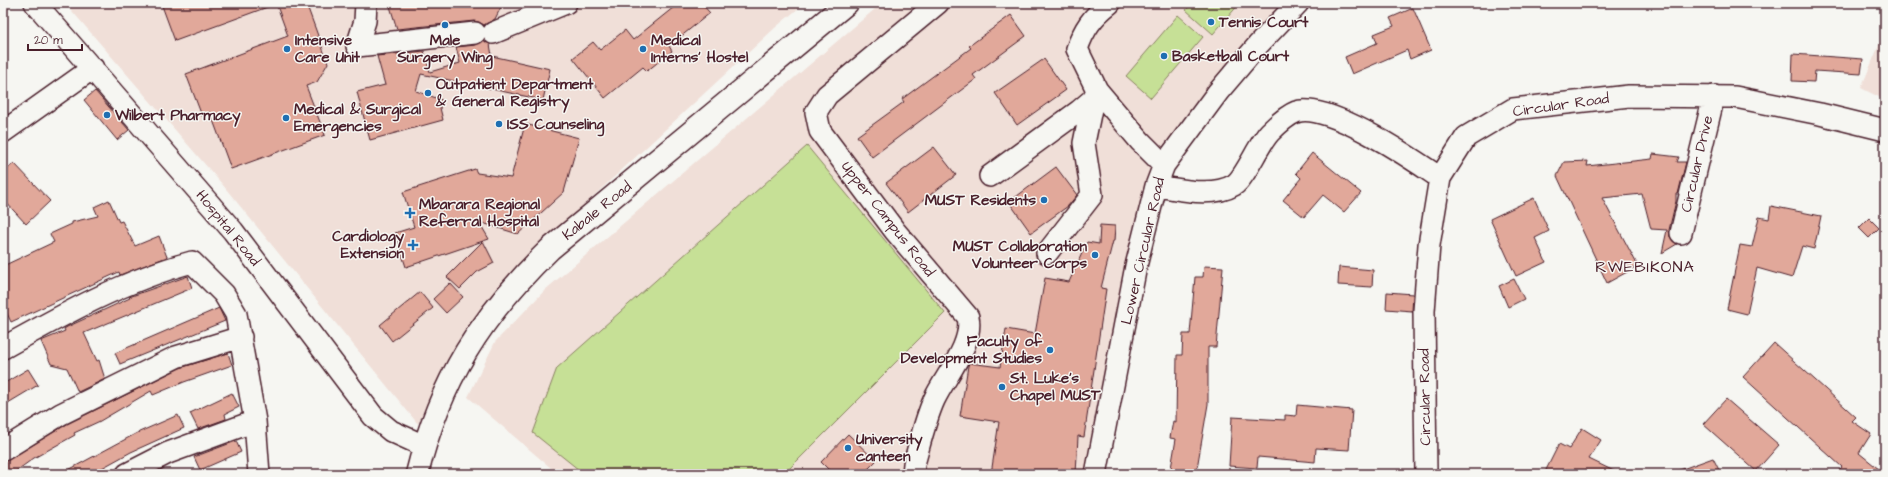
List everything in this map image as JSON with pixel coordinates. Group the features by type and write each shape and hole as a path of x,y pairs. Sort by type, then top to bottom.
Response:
{"main road":[{"name":"Kabale Road","path":"417,474 424,446 442,397 466,350 496,306 521,277 550,249 847,3"}],"street":[{"name":"Hospital Road","path":"35,3 233,231 374,416 391,431 424,446"},
{"path":"366,3 365,20 356,46 484,33 566,3"},
{"name":"Upper Campus Road","path":"913,474 914,464 933,401 970,331 968,317 895,231 820,131 816,112 827,95 938,3"},
{"path":"1110,3 1099,12 1083,30 1076,49 1095,95 1164,165"},
{"name":"Lower Circular Road","path":"1096,474 1136,266 1156,186 1164,165 1218,92 1258,45 1298,3"},
{"path":"3,132 93,68"},
{"path":"990,176 1095,95"},
{"path":"1047,253 1092,195 1084,143 1095,95"},
{"name":"Circular Road","path":"1426,474 1424,311 1429,244 1440,178 1466,137 1513,109 1630,96 1735,97 1820,114 1885,130"},
{"name":"Circular Drive","path":"1681,233 1714,96"},
{"path":"1156,186 1201,192 1220,190 1234,184 1269,133 1297,112 1310,112 1341,120 1397,149 1440,178"},
{"path":"3,348 81,304 171,267 192,262 224,294 236,314 255,421 259,474"},
{"path":"3,450 61,414 176,357 241,337"},
{"path":"127,474 168,453 255,421"}],"shaded area":[{"name":"Mbarara Regional Referral Hospital","path":"65,3 805,3 776,27 544,242 492,299 438,379 418,424 222,184"},
{"path":"882,3 1285,3 1174,134 1138,211 1093,474 558,474 468,397 495,342 545,290"},
{"path":"1885,31 1885,100 1861,88"}],"green space":[{"name":"Tennis Court","path":"1192,3 1240,3 1213,34 1186,10"},
{"name":"Basketball Court","path":"1178,15 1203,37 1151,98 1126,76"},
{"path":"807,146 945,313 784,474 584,474 533,433 557,368"}],"building":[{"path":"161,3 273,3 273,5 175,41"},
{"path":"276,3 306,3 328,63 317,82 306,86 325,135 231,169 210,112 202,116 186,74 288,36"},
{"path":"389,3 503,3 495,19 484,25 474,21 397,29"},
{"name":"Medical Interns' Hostel","path":"679,3 701,3 710,13 669,46 672,51 647,71 643,67 605,98 573,58 593,42 600,50 625,30 633,40"},
{"path":"1413,8 1431,50 1410,59 1407,50 1352,74 1345,57 1377,43 1374,34 1394,26 1390,18"},
{"path":"1011,15 1026,36 973,75 976,79 872,157 857,136 904,102 902,99 971,48 969,46"},
{"path":"484,40 490,44 492,56 550,69 543,100 421,74 416,91 442,100 440,108 443,120 370,140 357,92 385,85 377,56 424,51 430,72 460,63 456,47 476,45"},
{"path":"1793,54 1863,59 1861,74 1815,71 1814,82 1792,81"},
{"path":"1044,59 1066,90 1017,125 995,93"},
{"name":"Wilbert Pharmacy","path":"95,91 129,130 117,140 84,100"},
{"path":"525,124 579,138 564,192 518,234 479,222 489,239 406,267 395,233 414,227 403,192 475,169 477,173 511,178"},
{"name":"MUST Residents","path":"934,147 956,175 908,212 886,183"},
{"path":"1312,153 1361,193 1344,212 1323,195 1304,217 1283,200 1301,178 1296,173"},
{"path":"1653,154 1679,157 1677,162 1686,162 1678,194 1676,194 1676,201 1669,230 1670,237 1677,244 1662,253 1667,230 1651,229 1642,194 1602,198 1638,266 1607,283 1557,176 1564,162 1588,161 1587,166 1652,159"},
{"path":"14,163 50,201 26,224 3,199 3,173"},
{"name":"MUST Residents","path":"1056,167 1077,195 1068,206 1031,233 1009,202"},
{"path":"1534,198 1549,231 1535,238 1546,262 1516,276 1490,219"},
{"path":"109,200 119,222 122,221 135,246 159,236 167,257 120,275 119,272 11,322 3,305 3,266 54,242 50,234 72,224 72,222 98,216 94,207"},
{"path":"1771,206 1821,216 1814,249 1802,246 1792,278 1757,268 1747,314 1727,309 1740,245 1752,247 1759,217 1769,219"},
{"path":"1869,218 1879,228 1869,238 1859,228"},
{"path":"1100,225 1115,226 1114,241 1101,288 1106,289 1084,437 1078,436 1076,474 991,474 999,422 960,416 969,363 1000,367 1006,329 1035,334 1045,278 1069,282 1087,242 1099,244"},
{"path":"483,241 494,263 477,272 460,289 447,277"},
{"path":"1204,266 1223,267 1216,347 1208,347 1208,404 1196,474 1170,474 1176,439 1170,438 1173,421 1176,422 1177,355 1182,355 1183,334 1190,334 1195,277 1203,277"},
{"path":"1339,267 1373,270 1372,287 1338,285"},
{"path":"188,276 192,288 84,333 97,361 99,360 105,379 78,392 67,368 51,364 41,341 65,331 64,329 67,327 130,298 129,297"},
{"path":"1514,279 1524,299 1508,307 1499,286"},
{"path":"450,283 463,297 446,313 433,299"},
{"path":"420,292 433,308 392,341 380,325"},
{"path":"1387,292 1413,294 1412,311 1386,309"},
{"path":"219,308 225,321 120,364 115,353"},
{"path":"1774,343 1856,417 1852,421 1871,434 1859,453 1885,474 1836,474 1842,467 1743,377"},
{"path":"228,353 232,365 153,395 151,391 100,421 74,433 75,435 34,458 12,474 3,474 3,463 67,424 180,368"},
{"path":"28,369 38,385 3,406 3,384"},
{"path":"232,393 239,407 225,414 226,419 198,429 190,413"},
{"path":"1726,399 1779,445 1756,471 1703,424"},
{"path":"1297,405 1352,410 1349,450 1316,448 1315,462 1258,457 1257,468 1229,466 1232,417 1285,420 1285,415 1296,416"},
{"path":"178,415 184,428 131,452 91,474 61,474 137,433"},
{"path":"1582,428 1601,440 1589,459 1620,474 1544,474 1559,444 1569,449"},
{"name":"University canteen","path":"848,434 876,461 863,474 833,474 821,462"},
{"path":"236,441 241,452 200,470 194,457"},
{"path":"1713,458 1721,474 1674,474 1674,472"}],"place":[{"name":"Tennis Court","path":"1211,22"},
{"name":"Male Surgery Wing","path":"445,25"},
{"name":"Intensive Care Unit","path":"287,49"},
{"name":"Medical Interns' Hostel","path":"643,49"},
{"name":"Basketball Court","path":"1164,56"},
{"name":"Outpatient Department & General Registry","path":"428,93"},
{"name":"Wilbert Pharmacy","path":"107,115"},
{"name":"Medical & Surgical Emergencies","path":"286,118"},
{"name":"ISS Counseling","path":"499,124"},
{"name":"MUST Residents","path":"1044,200"},
{"name":"Mbarara Regional Referral Hospital","path":"410,213"},
{"name":"Cardiology Extension","path":"413,245"},
{"name":"MUST Collaboration Volunteer Corps","path":"1095,255"},
{"name":"Faculty of Development Studies","path":"1050,350"},
{"name":"St. Luke's Chapel MUST","path":"1002,387"},
{"name":"University canteen","path":"848,448"}],"district":[{"name":"RWEBIKONA","path":"1645,267"}]}
